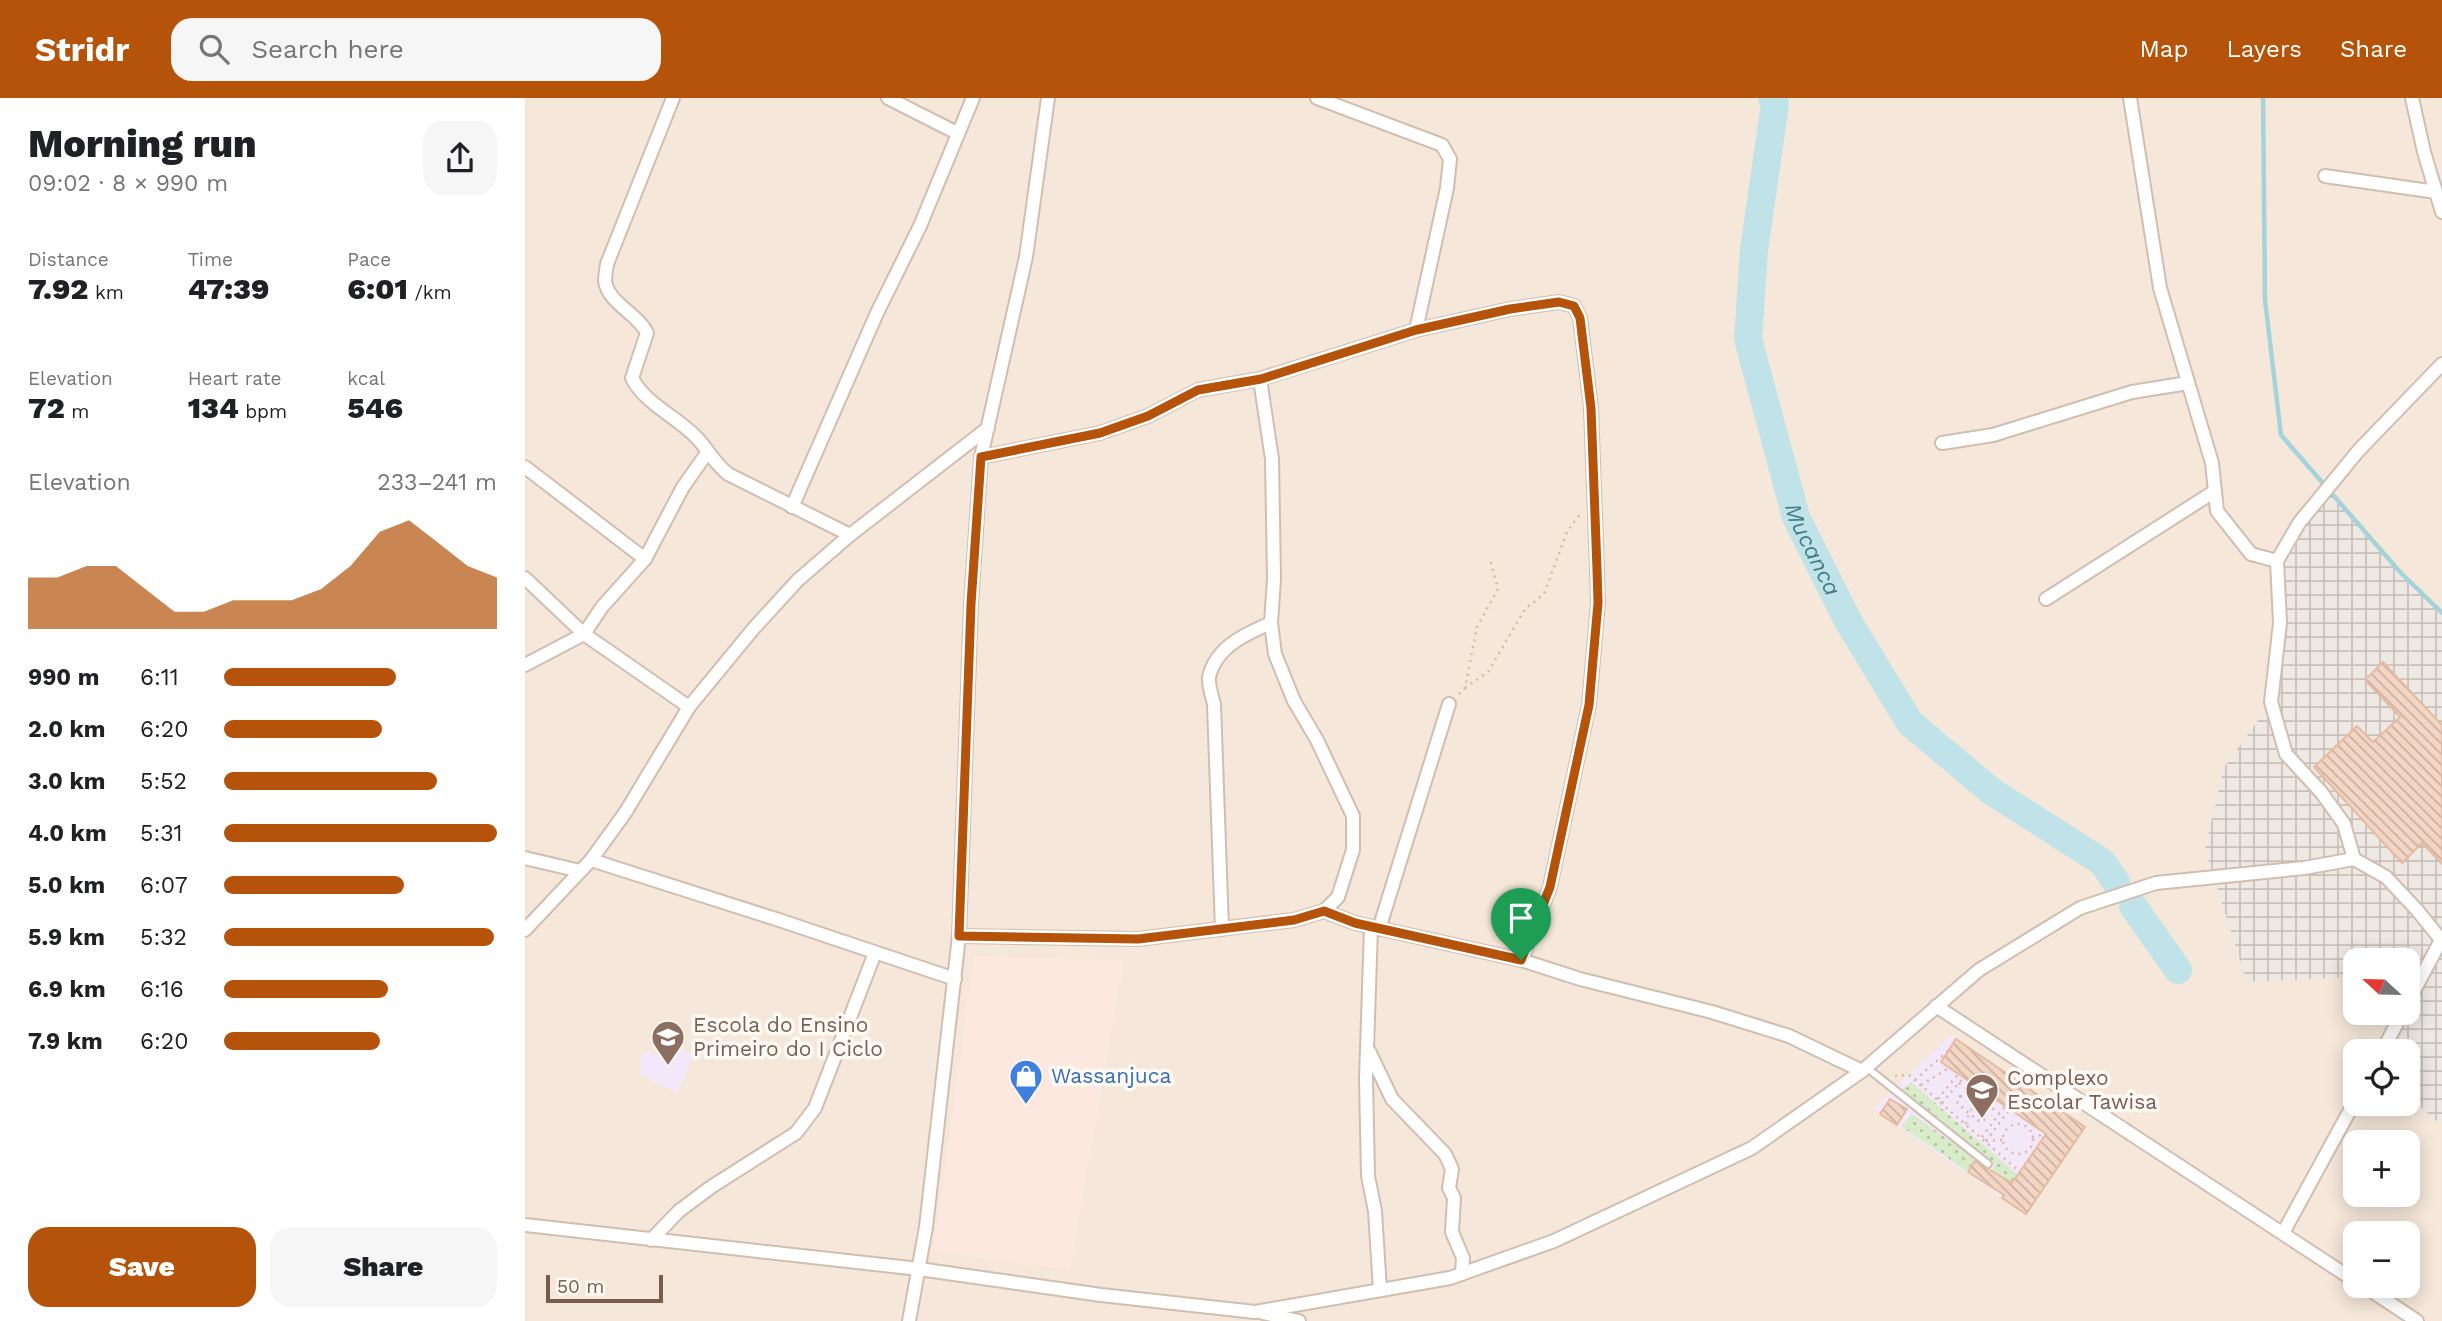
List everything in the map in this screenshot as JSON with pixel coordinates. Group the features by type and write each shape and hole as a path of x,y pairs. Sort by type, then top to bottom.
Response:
{"street":[{"path":"673,98 607,264 605,283 614,297 643,324 647,333 632,377 638,389 696,437 714,463 728,474 850,535"},
{"path":"888,98 957,133"},
{"path":"792,507 877,313 920,226 973,98"},
{"path":"909,1321 919,1269 959,936 971,604 981,457 1026,257 1048,98"},
{"path":"1317,98 1442,145 1450,159 1447,188 1416,330"},
{"path":"2130,98 2160,288 2212,463 2217,512 2251,554 2277,561"},
{"path":"2412,98 2424,152 2442,212"},
{"path":"2325,176 2436,192"},
{"path":"981,457 1100,433 1148,416 1198,390 1261,379 1416,330 1510,309 1559,302 1574,306 1580,318 1591,408 1598,603 1589,705 1550,887 1521,960"},
{"path":"2354,859 2344,824 2321,792 2286,754 2271,702 2280,623 2277,561 2299,523 2359,450 2437,369 2442,385"},
{"path":"959,936 1138,939 1294,920 1324,911 1338,897 1353,850 1353,816 1317,740 1294,701 1275,654 1271,623 1274,579 1272,459 1261,379"},
{"path":"1942,443 1993,435 2132,392 2188,383"},
{"path":"525,930 591,860 625,813 689,707 754,628 798,580 850,535 988,428"},
{"path":"525,665 584,634 602,607 645,559 679,494 707,453"},
{"path":"525,467 645,559"},
{"path":"2046,599 2215,491"},
{"path":"525,578 584,634 689,707"},
{"path":"1222,929 1214,704 1209,679 1218,655 1244,635 1271,623"},
{"path":"1380,1290 1375,1211 1368,1176 1367,1047 1375,928 1449,704"},
{"path":"525,858 580,871"},
{"path":"1255,1312 1462,1274 1554,1241 1752,1148 1864,1069 1979,970 2080,908 2156,883 2304,868 2354,859 2386,877 2441,940 2420,979"},
{"path":"591,860 955,979"},
{"path":"1324,911 1375,928 1521,960 1580,979 1712,1012 1789,1036 1864,1069"},
{"path":"652,1240 679,1211 711,1187 796,1133 807,1122 815,1108 875,954"},
{"path":"1936,1006 2343,1273"},
{"path":"1367,1047 1392,1099 1445,1154 1452,1169 1452,1232 1462,1258 1462,1274"},
{"path":"2283,1233 2347,1116"},
{"path":"525,1225 919,1269 1101,1295 1255,1312 1299,1321"},
{"path":"2382,1298 2417,1321"}],"lane":[{"path":"1864,1069 1878,1077 1988,1164"}],"path":[{"path":"1449,704 1465,688 1488,672 1525,609 1544,594 1567,532 1594,493"},
{"path":"1465,688 1477,627 1498,589 1490,559"},
{"path":"1915,1080 1948,1050"},
{"path":"1921,1084 1948,1068"},
{"path":"1878,1077 1909,1074 2020,1172"},
{"path":"1938,1099 1958,1074"},
{"path":"1943,1104 1963,1078"},
{"path":"1959,1083 1999,1113"},
{"path":"1960,1096 1979,1099 1987,1118 1980,1122 1958,1104 1957,1100 1960,1096"},
{"path":"1966,1124 1969,1112 1979,1099"},
{"path":"1981,1138 2005,1106"},
{"path":"1986,1141 2010,1109"},
{"path":"1957,1116 1969,1112"},
{"path":"2014,1124 2024,1125 2032,1137 2031,1146 2019,1154 2010,1152 2003,1140 2005,1130 2014,1124"},
{"path":"2032,1137 2046,1134"},
{"path":"1986,1141 2003,1140"}],"shaded area":[{"path":"525,98 2442,98 2442,1321 525,1321"},
{"path":"2327,488 2400,572 2442,613 2442,1126 2420,1107 2420,1039 2391,1039 2399,1026 2420,1026 2420,991 2431,973 2420,973 2420,948 2343,948 2343,978 2247,982 2205,849 2224,768 2271,702 2277,561"},
{"name":"Wassanjuca","path":"974,956 1124,960 1070,1270 933,1252"},
{"name":"Complexo Escolar Tawisa","path":"1951,1035 2085,1127 2026,1214 1873,1109"},
{"path":"669,1044 693,1054 678,1093 640,1075 640,1058 649,1051 663,1059"}],"green space":[{"path":"1911,1082 2018,1175 2012,1183 1992,1170 1995,1164 1902,1089"},
{"path":"1912,1114 1976,1159 1968,1172 1901,1126"}],"building":[{"path":"2383,662 2442,725 2442,864 2422,843 2402,863 2314,767 2357,726 2373,742 2400,717 2365,680"},
{"path":"1956,1039 2085,1127 2026,1214 2002,1198 2004,1195 1968,1172 1975,1161 2012,1183 2046,1134 1941,1062"},
{"path":"1890,1099 1907,1109 1897,1125 1880,1114"}],"waterway":[{"name":"Mucanca","path":"1772,98 1775,104 1754,250 1748,339 1796,517 1848,621 1910,723 1991,791 2102,862 2116,882"},
{"path":"2263,98 2265,300 2281,435 2400,572 2442,613"},
{"name":"Mucanca","path":"2133,906 2178,970"}],"place":[{"name":"Escola do Ensino Primeiro do I Ciclo","path":"668,1067"},
{"name":"Wassanjuca","path":"1026,1106"},
{"name":"Complexo Escolar Tawisa","path":"1982,1120"}],"route":[{"path":"1559,302 1574,306 1580,318 1591,408 1598,603 1589,705 1565,824 1550,887 1521,960 1448,946 1355,923 1324,911 1294,920 1138,939 959,936 971,604 981,457 1100,433 1148,416 1198,390 1261,379 1416,330 1510,309 1559,302"}]}
